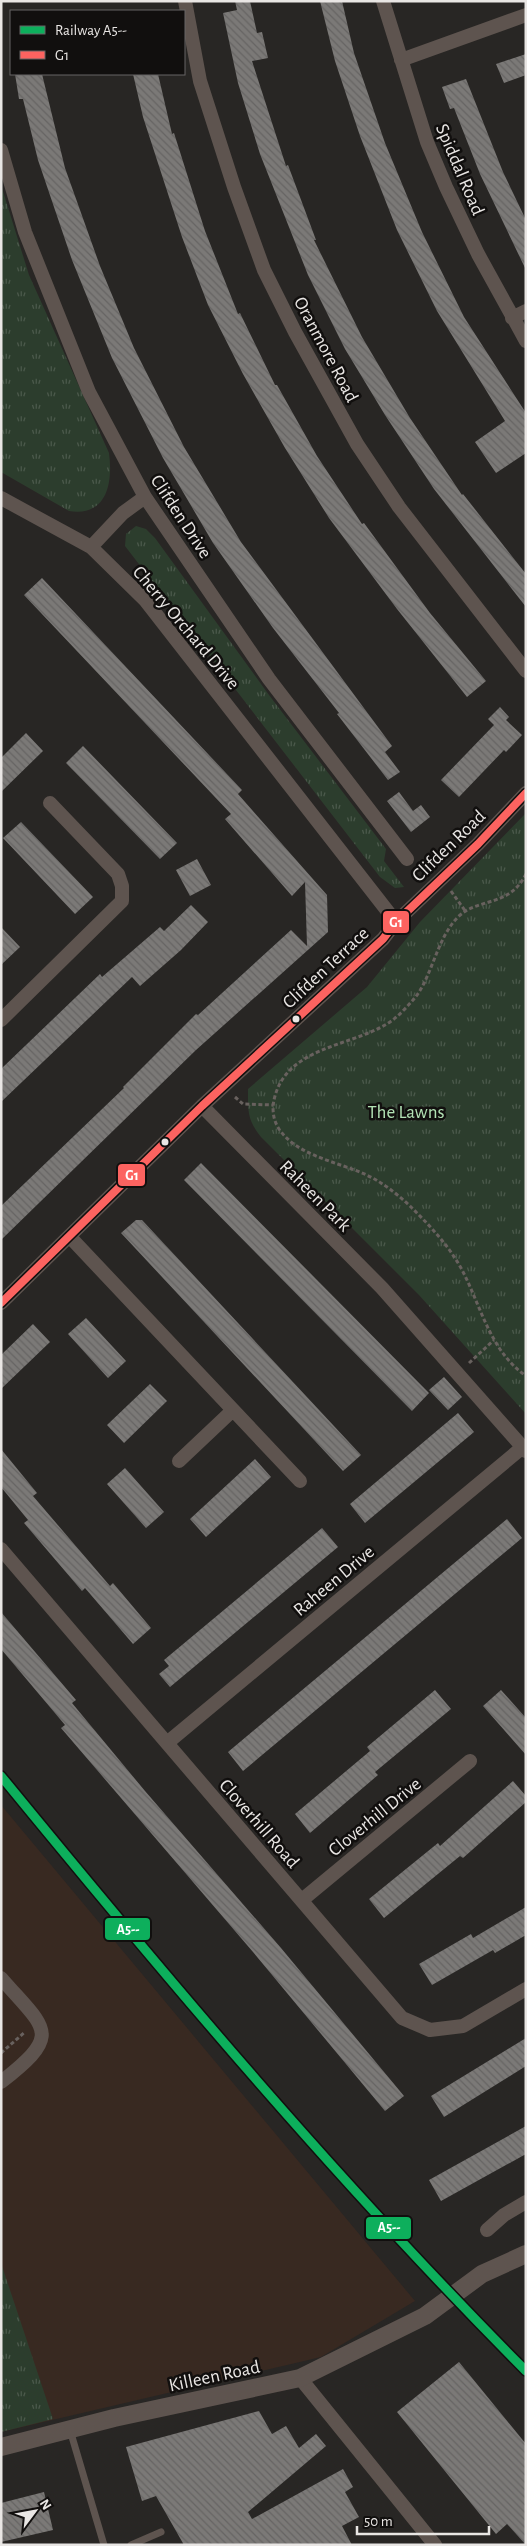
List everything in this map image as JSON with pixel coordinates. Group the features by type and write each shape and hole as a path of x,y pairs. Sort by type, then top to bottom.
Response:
{"street":[{"name":"Oranmore Road","path":"185,1 200,81 234,187 264,270 295,332 357,444 399,507 526,671"},
{"name":"Spiddal Road","path":"383,1 427,142 446,188 512,318 526,341"},
{"path":"401,60 526,15"},
{"name":"Clifden Drive","path":"1,150 25,232 89,392 145,497 269,679 408,859"},
{"path":"512,318 526,311"},
{"path":"91,547 122,513 145,497"},
{"name":"Cherry Orchard Drive","path":"1,498 91,547 145,600 276,768"},
{"name":"Clifden Terrace","path":"202,1106 354,967 383,939 396,922 276,768"},
{"name":"Clifden Road","path":"396,922 478,844 526,793"},
{"path":"1,1020 122,901 122,886 118,874 50,803"},
{"path":"1,1303 202,1106"},
{"name":"Raheen Park","path":"202,1106 382,1288 524,1449"},
{"path":"70,1237 300,1481"},
{"path":"179,1461 233,1410"},
{"name":"Raheen Drive","path":"167,1743 524,1449"},
{"name":"Cloverhill Road","path":"1,1549 402,2018 430,2030 463,2026 526,1989"},
{"name":"Cloverhill Drive","path":"302,1900 470,1761"},
{"path":"1,1978 38,2021 43,2033 42,2041 34,2054 1,2082"},
{"path":"487,2230 504,2215 526,2202"},
{"name":"Killeen Road","path":"1,2447 300,2378 425,2316 482,2274 526,2254"},
{"path":"300,2378 434,2545"}],"lane":[{"path":"70,2430 104,2545"},
{"path":"131,2545 161,2532"}],"path":[{"path":"526,874 512,892 494,902 459,916 447,930 415,997 399,1014 385,1025 309,1055 289,1071 276,1091 273,1105 274,1121 290,1142 307,1152 380,1182 410,1207 441,1238 460,1266 501,1352 526,1376"},
{"path":"441,879 466,912"},
{"path":"223,1087 244,1104 273,1105"},
{"path":"458,1373 494,1340"},
{"path":"1,2053 38,2021"}],"shaded area":[{"path":"1,1805 415,2301 321,2357 1,2432"}],"green space":[{"path":"1,185 29,275 109,453 110,476 105,496 92,509 69,511 1,472"},
{"path":"136,526 146,529 155,538 269,695 386,849 384,861 404,887 395,888 380,877 125,546 126,534"},
{"name":"The Lawns","path":"526,813 526,1414 419,1295 261,1137 256,1131 248,1109 248,1089 367,987 420,922"},
{"path":"1,2263 53,2419 1,2432"}],"building":[{"path":"235,1 250,1 257,33 262,32 268,58 252,61 286,166 288,165 316,240 314,240 362,337 410,418 462,495 526,574 526,607 434,489 385,415 345,349 308,275 260,154 238,83 223,13 237,10"},
{"path":"320,1 342,1 354,53 385,143 422,232 464,317 526,413 526,453 496,473 475,442 505,421 437,311 397,230 360,136 335,61"},
{"path":"526,54 526,75 504,83 496,64"},
{"path":"15,75 42,75 65,168 100,266 134,348 184,447 241,542 392,746 385,752 400,772 388,780 273,628 213,543 163,458 112,358 72,260 38,160 23,99 19,99"},
{"path":"133,75 158,75 172,134 174,133 205,231 238,314 240,313 275,385 277,385 317,456 362,524 364,523 430,613 486,681 467,697 397,609 329,518 285,448 243,374 208,305 182,237 143,117"},
{"path":"466,79 503,172 526,220 526,270 480,174 454,108 450,109 442,87"},
{"path":"42,578 242,790 238,794 327,895 328,932 196,1050 1,1240 1,1206 124,1088 196,1014 198,1015 291,930 307,946 305,882 292,896 225,819 231,814 24,595"},
{"path":"500,707 509,717 506,720 522,735 506,752 504,750 459,797 441,780 494,725 488,719"},
{"path":"26,733 43,751 1,792 1,758"},
{"path":"83,746 177,843 160,859 66,763"},
{"path":"399,792 413,811 421,805 430,817 411,832 387,801"},
{"path":"21,822 93,897 75,914 3,838"},
{"path":"197,859 211,885 190,896 176,870"},
{"path":"191,905 208,922 181,950 140,986 132,977 1,1102 1,1069 100,974 102,977 160,927 164,931"},
{"path":"1,927 20,947 1,965"},
{"path":"201,1163 429,1393 412,1411 184,1180"},
{"path":"136,1220 142,1220 361,1455 343,1471 121,1233"},
{"path":"86,1318 126,1361 108,1378 68,1334"},
{"path":"33,1324 50,1342 1,1389 1,1355"},
{"path":"444,1377 462,1397 448,1410 429,1390"},
{"path":"150,1384 167,1401 124,1443 107,1425"},
{"path":"458,1413 474,1432 365,1523 350,1504"},
{"path":"1,1449 37,1493 33,1496 110,1586 113,1583 151,1628 133,1644 85,1588 82,1591 24,1523 28,1520 1,1487"},
{"path":"255,1459 271,1477 206,1537 190,1519"},
{"path":"125,1468 164,1512 146,1528 107,1484"},
{"path":"507,1519 522,1538 243,1771 228,1752"},
{"path":"322,1528 338,1547 170,1687 159,1674 169,1666 164,1660"},
{"path":"1,1612 76,1700 72,1703 145,1791 281,1948 404,2096 385,2111 253,1952 61,1728 65,1725 1,1649"},
{"path":"435,1690 451,1709 375,1772 378,1775 310,1833 295,1814 370,1751 367,1747"},
{"path":"501,1690 526,1718 526,1755 483,1706"},
{"path":"513,1781 526,1796 526,1802 463,1858 460,1856 384,1918 369,1899 438,1843 440,1846"},
{"path":"526,1907 526,1935 495,1953 493,1950 432,1985 419,1964 471,1934 473,1938"},
{"path":"526,2038 526,2066 444,2117 431,2096"},
{"path":"526,2126 526,2154 441,2201 429,2180"},
{"path":"459,2362 526,2444 526,2545 507,2524 496,2534 397,2412"},
{"path":"259,2411 272,2434 286,2426 299,2448 316,2434 326,2446 248,2512 252,2519 343,2469 353,2487 345,2492 359,2517 342,2526 352,2545 184,2545 156,2496 142,2501 126,2447"},
{"path":"44,2492 53,2530 1,2542 1,2503"}],"rail line":[{"name":"A5--","path":"1,1776 256,2080 389,2228 526,2371"}],"transit line":[{"name":"G1","path":"1,1303 202,1106 383,939 396,922 478,844 526,793"}]}
